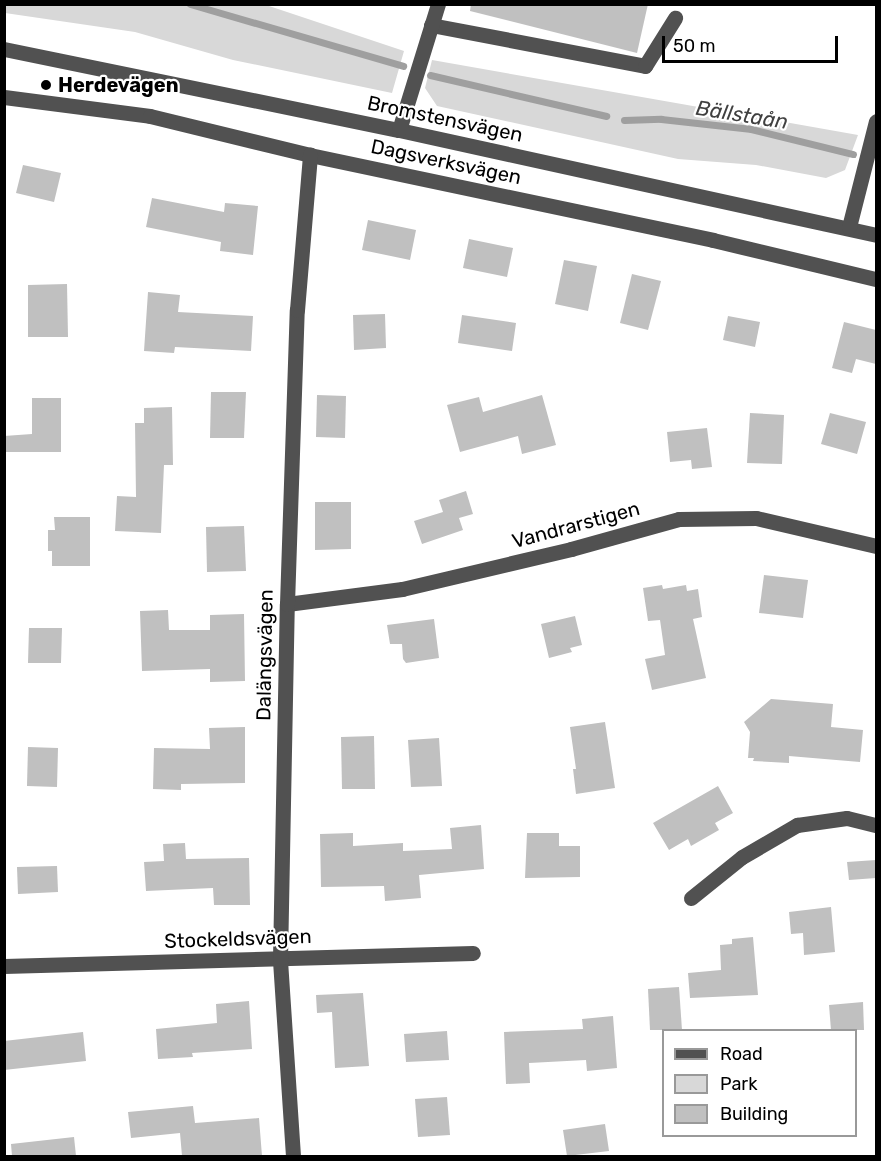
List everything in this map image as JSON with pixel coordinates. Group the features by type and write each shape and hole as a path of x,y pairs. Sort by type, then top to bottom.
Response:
{"street":[{"path":"399,130 438,4"},
{"path":"431,25 645,66 675,18"},
{"name":"Bromstensvägen","path":"4,49 399,130 849,227 876,235"},
{"name":"Dagsverksvägen","path":"4,97 150,116 310,155 712,240 876,279"},
{"path":"849,227 876,121"},
{"name":"Dalängsvägen","path":"293,1156 280,959 287,604 297,310 310,155"},
{"name":"Vandrarstigen","path":"287,604 402,588 572,549 679,519 756,518 876,546"},
{"path":"691,898 742,857 797,825 847,818 876,825"},
{"name":"Stockeldsvägen","path":"4,966 472,953"}],"green space":[{"path":"5,4 266,5 404,51 392,93 233,60 135,32 5,13"},
{"path":"432,60 858,135 845,170 826,178 756,165 678,159 437,106 425,88"}],"building":[{"path":"471,4 648,4 637,53 470,11"},
{"path":"23,165 61,173 54,202 16,193"},
{"path":"152,198 224,212 225,203 258,206 253,255 220,251 221,242 146,227"},
{"path":"368,220 416,230 410,260 362,250"},
{"path":"469,239 513,248 507,277 463,268"},
{"path":"564,260 597,266 588,311 555,304"},
{"path":"632,274 661,281 648,330 620,323"},
{"path":"67,284 68,337 28,337 28,285"},
{"path":"148,292 180,295 178,312 253,316 251,351 175,347 174,353 144,351"},
{"path":"385,314 386,348 354,350 353,315"},
{"path":"462,315 516,323 512,351 458,343"},
{"path":"728,316 760,322 755,347 723,340"},
{"path":"844,322 876,330 876,364 856,359 852,373 832,368"},
{"path":"211,392 246,392 244,438 210,438"},
{"path":"317,395 346,396 345,438 316,437"},
{"path":"542,395 556,445 522,454 518,436 460,452 447,405 479,397 483,412"},
{"path":"32,398 61,398 61,452 4,452 4,436 32,434"},
{"path":"172,407 173,465 164,465 161,533 115,531 117,496 136,497 135,423 144,423 144,408"},
{"path":"750,413 784,415 782,464 747,463"},
{"path":"830,413 866,422 857,454 821,444"},
{"path":"707,428 712,467 692,469 691,460 670,462 667,432"},
{"path":"466,491 473,514 459,518 463,530 422,544 414,521 443,512 439,500"},
{"path":"315,502 351,502 351,549 315,550"},
{"path":"54,517 90,517 90,566 52,566 52,551 48,551 48,530 55,530"},
{"path":"244,526 246,571 207,572 206,527"},
{"path":"764,575 808,580 803,618 759,613"},
{"path":"662,585 663,589 686,585 687,591 698,589 702,617 693,619 706,678 652,690 645,659 665,655 660,620 648,621 643,588"},
{"path":"168,610 169,630 210,630 210,615 244,614 245,681 210,682 210,669 142,671 140,611"},
{"path":"575,616 582,645 570,648 572,652 549,658 541,624"},
{"path":"434,619 439,658 406,663 403,659 402,644 390,644 387,625"},
{"path":"29,628 62,628 61,663 28,663"},
{"path":"771,699 833,704 831,727 863,730 860,762 789,756 789,763 753,761 754,758 748,758 750,732 744,722"},
{"path":"605,722 615,788 576,794 573,769 576,769 570,727"},
{"path":"245,727 245,783 181,784 181,790 153,789 154,748 210,749 209,728"},
{"path":"374,736 375,789 342,789 341,737"},
{"path":"439,738 442,786 411,787 408,740"},
{"path":"28,747 58,748 57,787 27,786"},
{"path":"718,786 733,813 715,823 719,830 691,846 688,839 669,850 653,823"},
{"path":"481,825 484,869 419,875 421,898 385,901 384,886 321,887 320,834 353,833 353,846 403,843 403,851 452,849 450,828"},
{"path":"527,833 559,833 559,846 580,846 580,877 525,878"},
{"path":"185,843 186,859 249,858 250,905 214,905 213,888 146,891 144,862 164,861 163,844"},
{"path":"876,860 876,878 849,880 847,862"},
{"path":"57,866 58,892 18,894 17,867"},
{"path":"831,907 835,952 804,955 803,933 791,934 789,912"},
{"path":"753,937 758,995 690,998 688,973 721,970 720,945 732,944 732,939"},
{"path":"679,987 682,1029 650,1030 648,989"},
{"path":"363,993 369,1066 335,1068 332,1012 317,1013 316,995"},
{"path":"249,1001 252,1049 192,1053 193,1057 158,1059 156,1029 217,1023 216,1004"},
{"path":"863,1002 864,1030 831,1029 829,1005"},
{"path":"613,1016 617,1068 587,1071 586,1060 529,1063 530,1083 506,1084 504,1032 583,1029 582,1019"},
{"path":"447,1031 449,1060 406,1062 404,1034"},
{"path":"83,1032 86,1061 4,1070 4,1041"},
{"path":"447,1097 450,1135 418,1137 415,1099"},
{"path":"193,1106 195,1123 259,1118 262,1156 182,1156 180,1133 131,1138 128,1112"},
{"path":"605,1124 609,1151 567,1156 563,1130"},
{"path":"74,1137 76,1156 12,1156 11,1144"}],"waterway":[{"name":"Bällstaån","path":"190,4 403,66"},
{"name":"Bällstaån","path":"430,75 606,116"},
{"name":"Bällstaån","path":"624,120 661,119 751,129 853,154"}],"place":[{"name":"Herdevägen","path":"46,85"}]}
